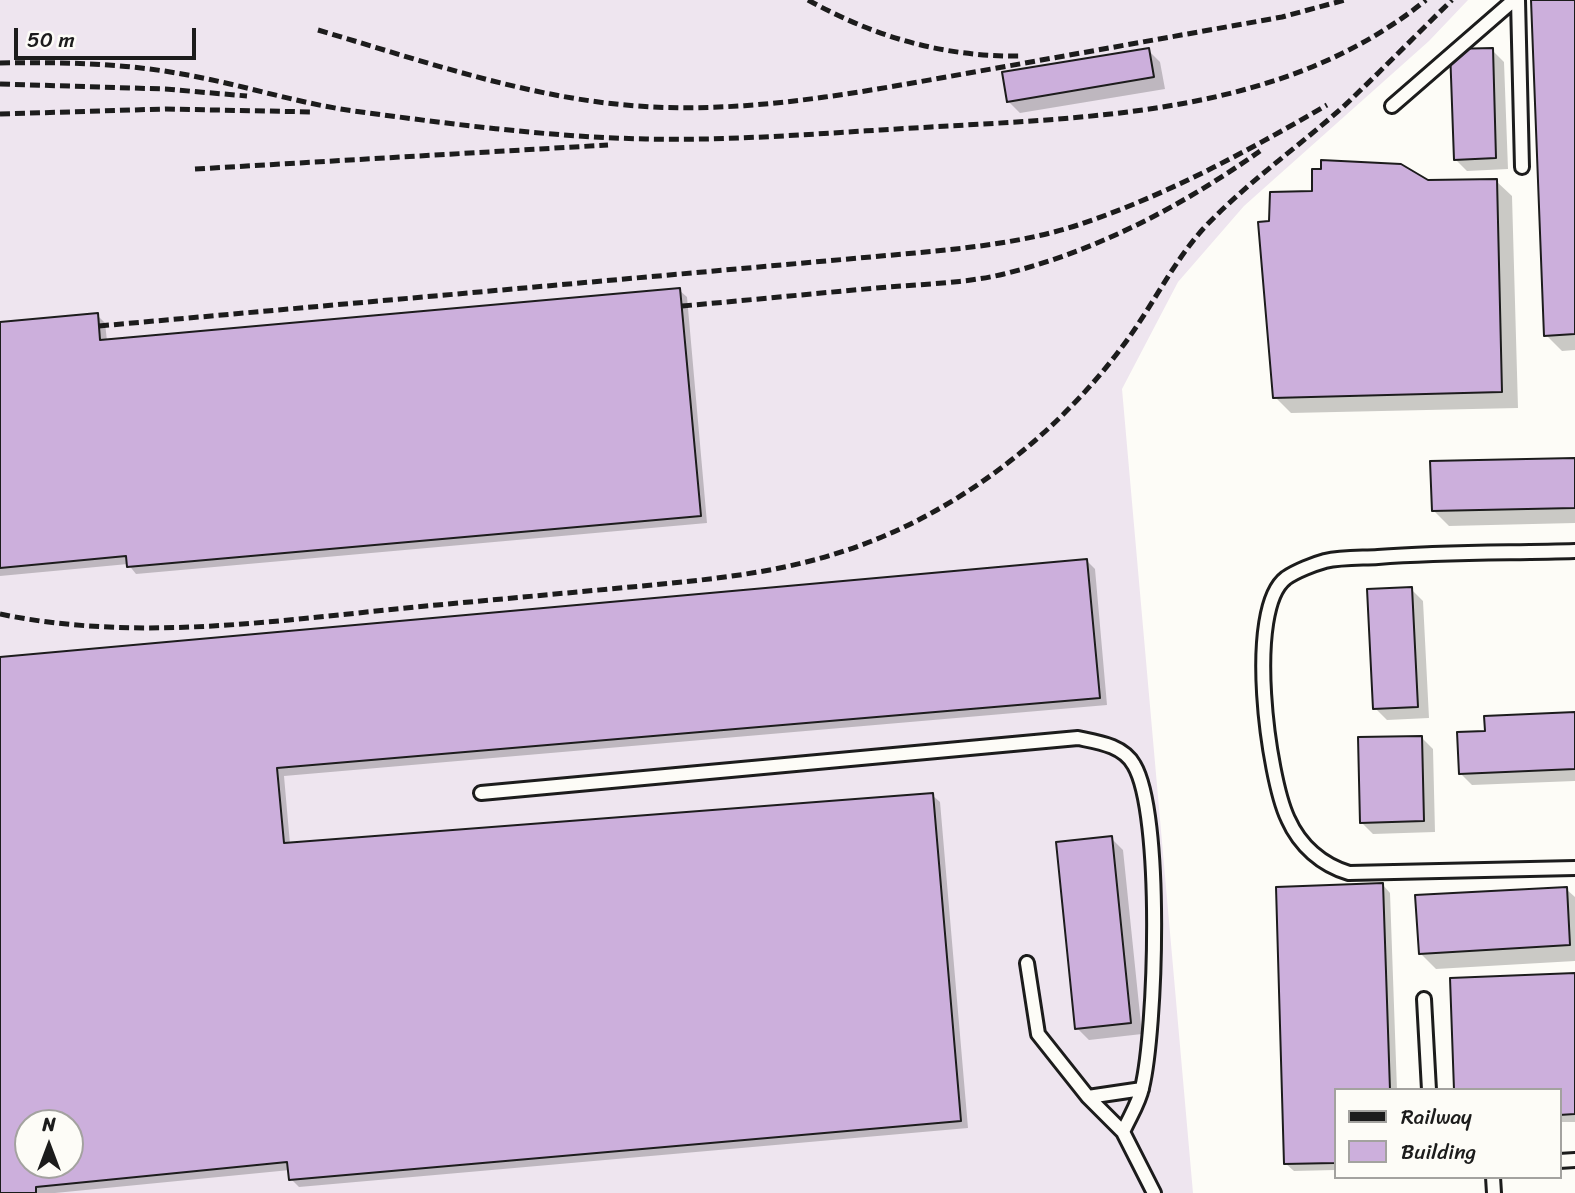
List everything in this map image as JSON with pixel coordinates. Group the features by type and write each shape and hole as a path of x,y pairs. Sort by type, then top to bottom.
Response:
{"lane":[{"path":"1392,106 1516,0"},
{"path":"1516,0 1522,167"},
{"path":"1575,551 1399,555 1325,561 1285,579 1268,606 1262,653 1272,768 1288,820 1310,852 1330,868 1349,873 1575,868"},
{"path":"481,793 1078,738 1110,744 1134,764 1146,804 1155,918 1142,1089 1123,1132"},
{"path":"1027,963 1038,1034 1088,1097 1123,1132 1154,1193"},
{"path":"1424,999 1429,1088"},
{"path":"1088,1097 1142,1089"}],"shaded area":[{"path":"0,0 1468,0 1429,41 1244,206 1178,282 1122,389 1193,1193 0,1193"}],"building":[{"path":"1531,0 1575,0 1575,334 1544,336"},
{"path":"1149,48 1154,77 1007,102 1002,72"},
{"path":"1493,48 1496,158 1454,160 1450,49"},
{"path":"1321,160 1401,164 1428,180 1497,179 1502,392 1273,398 1258,222 1269,221 1270,192 1312,191 1312,169 1321,169"},
{"path":"680,288 701,516 127,567 126,556 0,568 0,322 98,313 100,340"},
{"path":"1575,458 1575,508 1432,511 1430,461"},
{"path":"1087,559 1100,698 277,768 284,843 933,793 961,1121 289,1180 287,1162 36,1187 36,1193 0,1193 0,657"},
{"path":"1412,587 1418,707 1373,709 1367,589"},
{"path":"1575,712 1575,769 1459,774 1457,732 1485,731 1484,716"},
{"path":"1422,736 1424,821 1360,823 1358,737"},
{"path":"1112,836 1131,1023 1075,1029 1056,842"},
{"path":"1383,883 1390,1088 1334,1088 1334,1163 1284,1164 1276,887"},
{"path":"1567,887 1570,945 1419,954 1415,895"},
{"path":"1575,973 1575,1114 1561,1115 1561,1088 1454,1088 1450,978"}],"railway":[{"path":"808,0 859,24 910,42 964,53 1020,56"},
{"path":"318,30 476,77 556,95 637,106 719,107 801,100 882,88 1282,17 1345,0"},
{"path":"0,63 91,64 159,70 332,108 500,129 646,139 753,137 1061,119 1190,102 1253,87 1314,66 1372,37 1426,0"},
{"path":"0,614 54,623 109,627 218,626 740,575 821,558 887,535 926,516 1000,469 1066,412 1122,347 1181,257 1203,229 1254,181 1343,107 1452,0"},
{"path":"0,84 165,89 247,96"},
{"path":"99,326 915,253 1018,240 1078,225 1142,200 1236,156 1327,105"},
{"path":"0,114 165,109 314,112"},
{"path":"195,169 608,145"},
{"path":"682,306 946,283 1004,274 1072,253 1138,224 1200,190 1260,151"}]}
